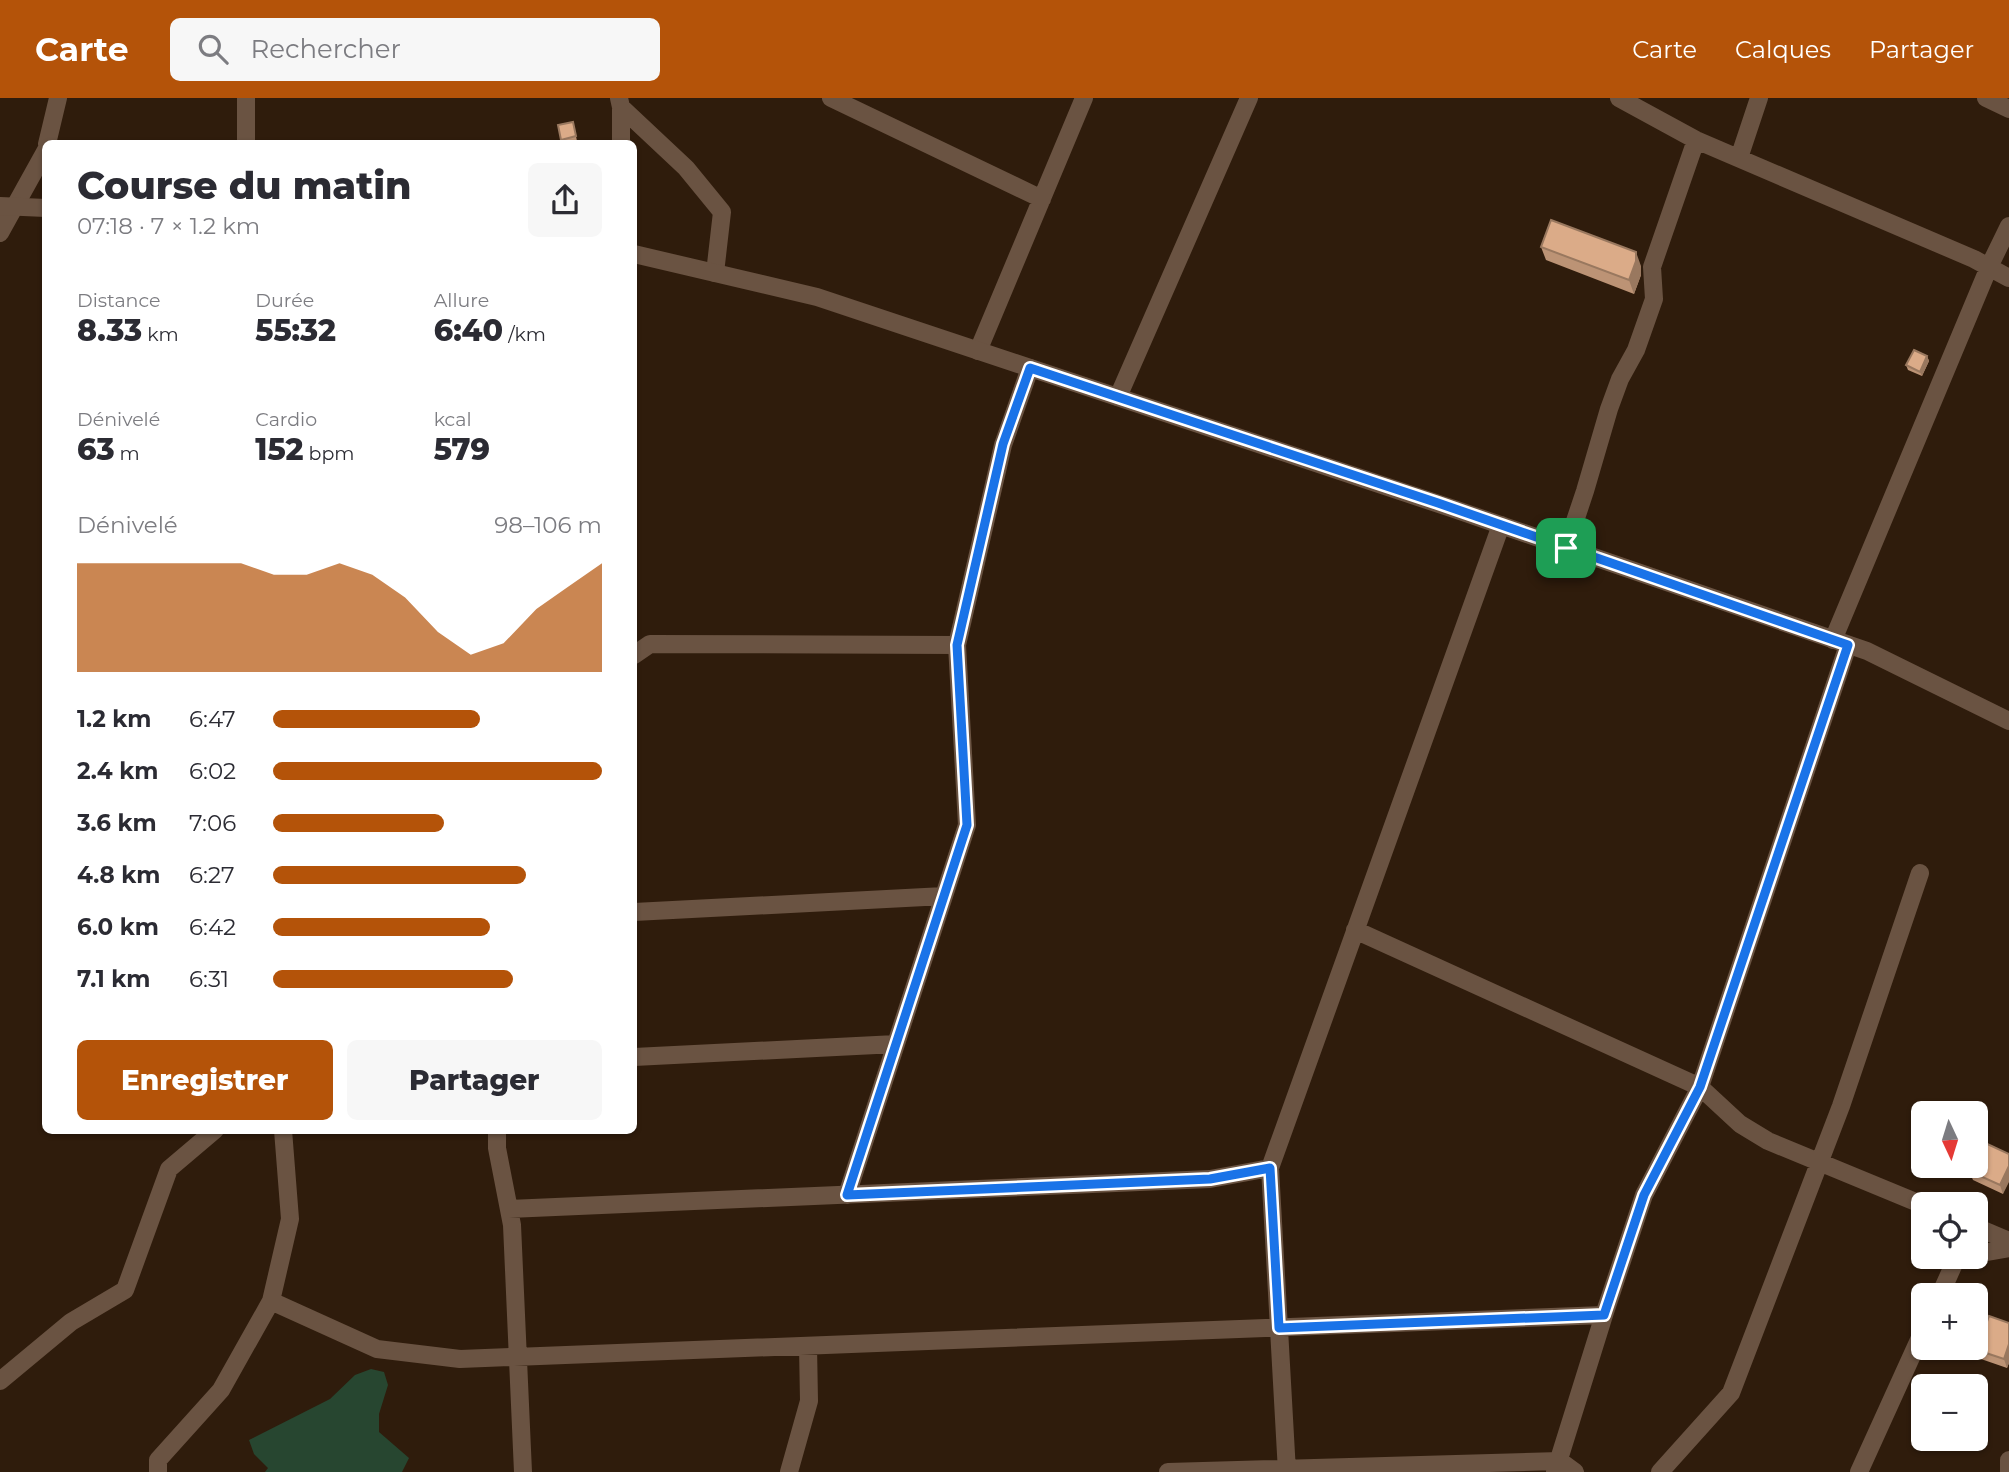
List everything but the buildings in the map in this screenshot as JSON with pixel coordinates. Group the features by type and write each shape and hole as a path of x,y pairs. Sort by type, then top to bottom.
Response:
{"street":[{"path":"48,140 58,98"},
{"path":"246,98 246,140"},
{"path":"831,98 1042,199"},
{"path":"853,108 872,98"},
{"path":"978,351 1084,98"},
{"path":"1118,397 1249,98"},
{"path":"1619,98 1696,140 2009,278"},
{"path":"1740,158 1759,98"},
{"path":"1986,98 2009,109"},
{"path":"620,102 621,140"},
{"path":"620,102 686,168 722,212 715,273"},
{"path":"1566,548 1609,409 1620,379 1636,350 1654,299 1652,267 1696,140"},
{"path":"0,233 5,207 42,156"},
{"path":"5,207 42,208"},
{"path":"1168,1472 1563,1468 1604,1315 1644,1195 1700,1087 1840,642 1989,267 2009,226"},
{"path":"637,255 817,297 1501,525 1878,656 2009,721"},
{"path":"847,1195 967,825 957,645 1003,444 1030,368"},
{"path":"1287,1470 1270,1168 1501,525"},
{"path":"637,652 650,644 957,645"},
{"path":"1660,1472 1731,1393 1821,1163 1920,873"},
{"path":"637,912 944,896"},
{"path":"1355,930 1700,1087 1740,1124 1768,1140 1911,1200"},
{"path":"637,1057 896,1044"},
{"path":"1,1380 71,1322 125,1290 169,1168 210,1134"},
{"path":"158,1472 158,1460 221,1390 271,1301 290,1219 283,1134"},
{"path":"497,1134 497,1148 512,1225 523,1472"},
{"path":"509,1209 1210,1179 1270,1168"},
{"path":"1988,1232 2009,1241"},
{"path":"1988,1252 2009,1248"},
{"path":"271,1301 377,1349 460,1359 1604,1315"},
{"path":"789,1472 809,1401 808,1346"},
{"path":"1859,1472 1911,1357"},
{"path":"2009,1460 2009,1472"}],"green space":[{"path":"371,1369 384,1372 388,1385 379,1414 379,1432 409,1458 402,1472 265,1472 268,1468 254,1454 249,1440 330,1399 355,1375"}],"route":[{"path":"1030,368 1566,548 1848,645 1700,1087 1644,1195 1604,1315 1279,1328 1270,1168 1210,1179 847,1195 967,825 957,645 1003,444 1030,368"}]}
